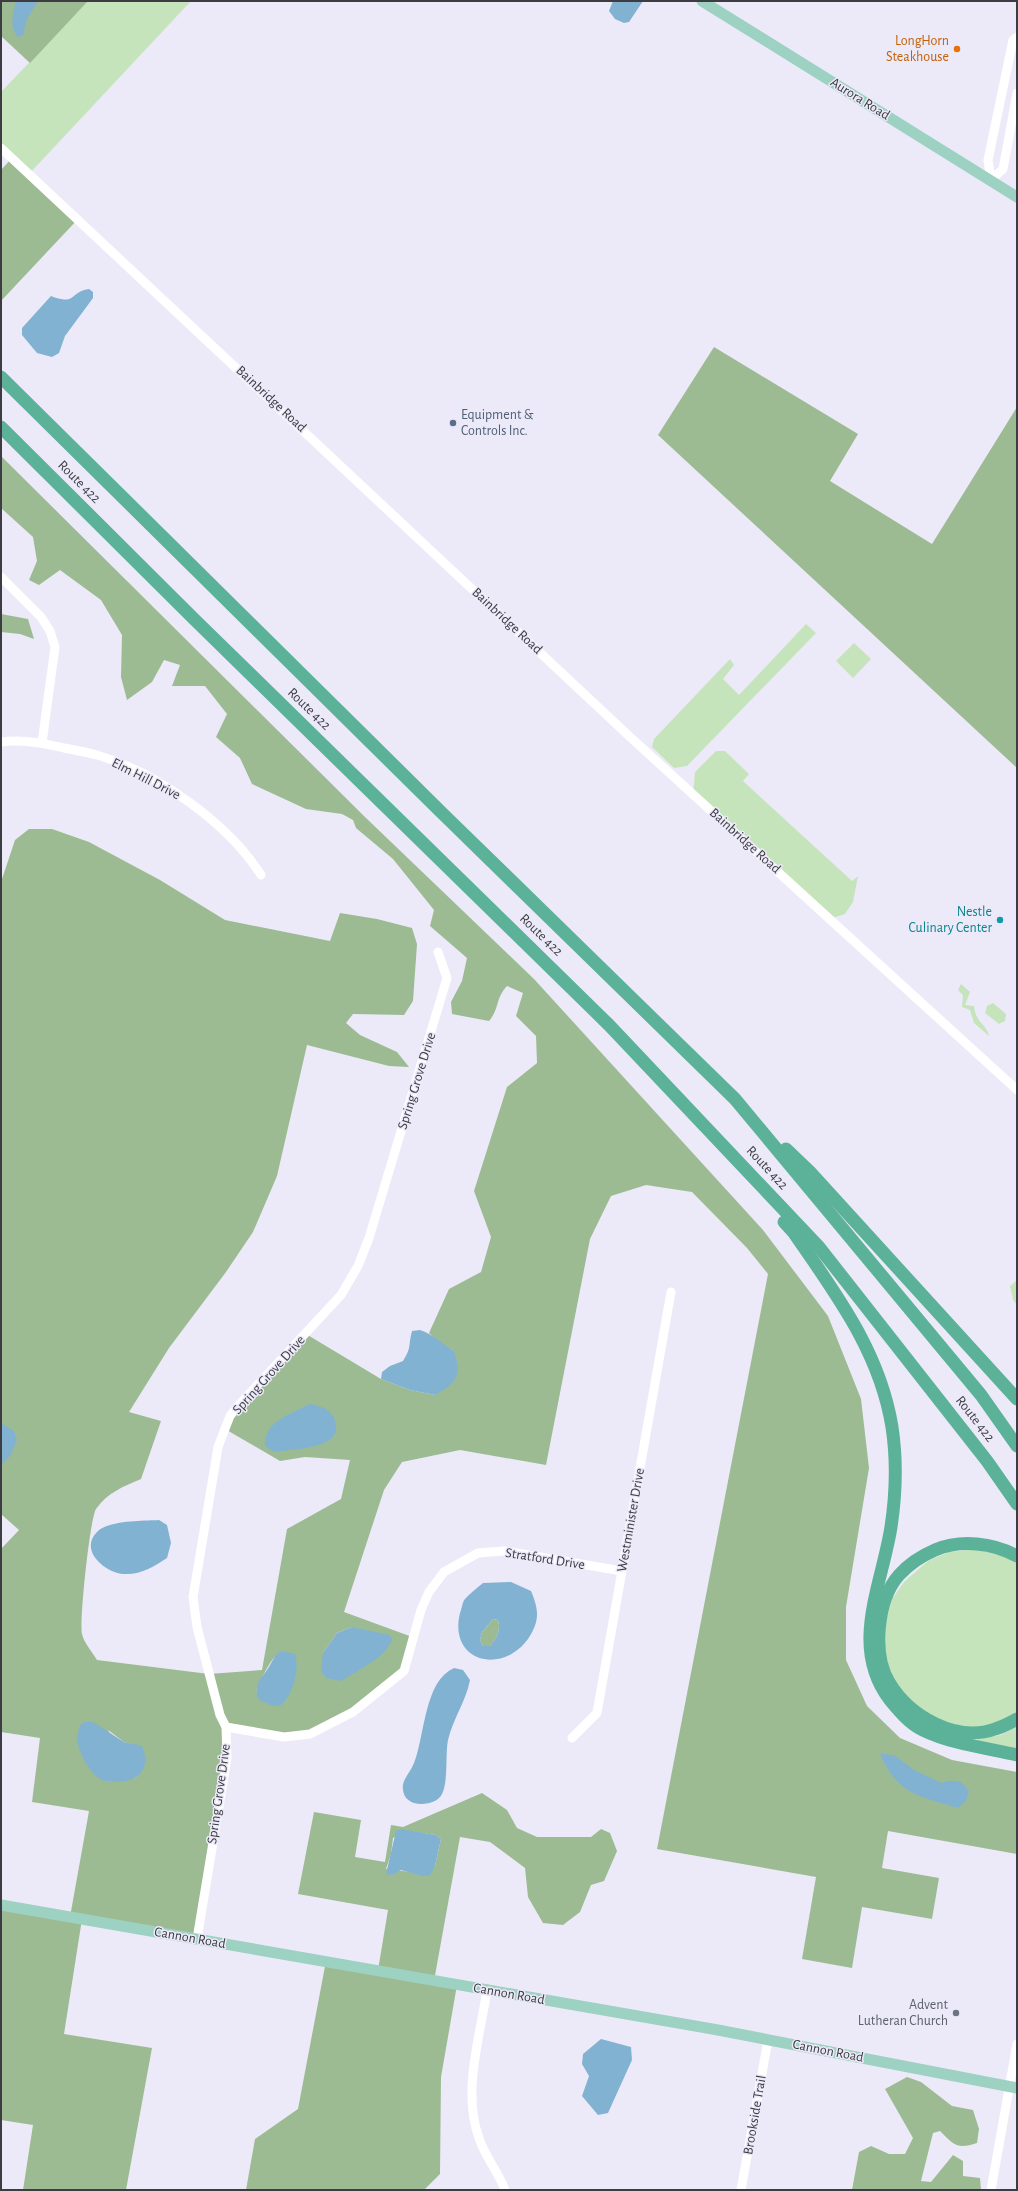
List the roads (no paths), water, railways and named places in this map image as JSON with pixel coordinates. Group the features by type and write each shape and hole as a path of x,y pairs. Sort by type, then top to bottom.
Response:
{"highway":[{"name":"Route 422","path":"1,377 430,802 735,1099 887,1280 981,1395 1017,1446"},
{"name":"Route 422","path":"1,427 207,631 610,1025 663,1081 819,1247 987,1460 1017,1504"},
{"path":"663,1081 794,1233 858,1329 870,1352 884,1391 892,1427 896,1468 895,1500 891,1528 870,1626 870,1654 874,1673 883,1690 909,1722 923,1730 941,1737 1017,1755"},
{"path":"735,1099 810,1172 1017,1399"},
{"path":"1017,1556 1009,1552 980,1544 947,1545 919,1557 898,1576 882,1608 878,1642 889,1682 908,1705 926,1719 942,1727 978,1732 994,1730 1017,1719"}],"main road":[{"name":"Aurora Road","path":"702,1 1017,197"},
{"name":"Cannon Road","path":"1,1904 768,2040 1013,2087"}],"street":[{"path":"991,180 988,160 1013,40 1017,37"},
{"path":"991,180 1003,169 1017,92"},
{"name":"Bainbridge Road","path":"1,148 629,736 1017,1090"},
{"path":"2,577 41,617 50,631 55,647 42,742"},
{"name":"Elm Hill Drive","path":"1,742 42,742 98,755 145,775 186,799 211,819 251,858 261,875"},
{"name":"Spring Grove Drive","path":"197,1939 227,1758 226,1727 220,1715 197,1628 193,1597 218,1447 230,1416 341,1295 358,1266 369,1238 447,978 438,952"},
{"name":"Westminister Drive","path":"572,1738 597,1713 671,1292"},
{"name":"Stratford Drive","path":"226,1727 284,1737 310,1734 353,1712 404,1671 421,1610 429,1592 444,1572 478,1553 504,1551 622,1571"},
{"path":"487,1990 472,2084 471,2107 479,2139 505,2190"},
{"name":"Brookside Trail","path":"741,2190 768,2040"},
{"path":"991,2190 1013,2087 1017,2044"}],"water":[{"path":"16,1 38,1 27,19 23,35 18,37 13,29 13,15"},
{"path":"613,1 643,1 629,22 624,23 615,19 609,11"},
{"path":"89,289 93,292 93,298 65,336 59,353 52,357 37,353 22,335 22,328 51,296 65,300"},
{"path":"420,1330 454,1351 458,1367 456,1378 453,1382 435,1395 410,1390 381,1379 382,1372 390,1366 403,1361 409,1349 412,1331"},
{"path":"310,1404 324,1408 330,1412 334,1418 336,1428 333,1436 326,1442 317,1446 305,1448 274,1452 265,1446 269,1431 280,1419"},
{"path":"1,1423 14,1431 17,1440 10,1456 1,1465"},
{"path":"159,1520 167,1525 171,1543 167,1558 152,1567 131,1574 118,1573 103,1566 93,1554 91,1547 92,1539 102,1528 117,1523"},
{"path":"511,1582 531,1591 537,1610 535,1627 528,1639 517,1650 504,1657 491,1660 479,1658 469,1652 462,1643 458,1629 463,1602 483,1583","holes":["493,1619 498,1620 499,1631 495,1640 490,1646 483,1646 480,1640 482,1632"]},
{"path":"352,1627 390,1635 392,1640 383,1653 377,1658 341,1681 326,1678 321,1671 323,1653 337,1633"},
{"path":"281,1651 295,1654 297,1667 296,1675 292,1689 285,1701 280,1706 270,1705 258,1699 257,1688 260,1680 274,1657"},
{"path":"454,1668 463,1670 470,1680 466,1695 448,1740 445,1786 440,1797 431,1803 414,1803 405,1797 403,1783 413,1766 418,1752 431,1697 444,1675"},
{"path":"85,1722 93,1722 124,1742 142,1746 145,1755 145,1762 140,1774 128,1781 120,1782 104,1781 96,1776 84,1760 79,1748 77,1736 80,1725"},
{"path":"880,1754 894,1755 914,1770 942,1783 958,1781 969,1791 966,1801 958,1808 911,1792 894,1778"},
{"path":"401,1829 436,1835 441,1839 435,1866 430,1875 422,1876 401,1870 392,1875 386,1874 396,1831"},
{"path":"601,2039 631,2047 632,2060 608,2113 598,2115 582,2096 589,2076 582,2064 583,2054"}],"place":[{"name":"LongHorn Steakhouse","path":"957,49"},
{"name":"Equipment & Controls Inc.","path":"453,423"},
{"name":"Nestle Culinary Center","path":"1000,920"},
{"name":"Advent Lutheran Church","path":"956,2013"}]}
